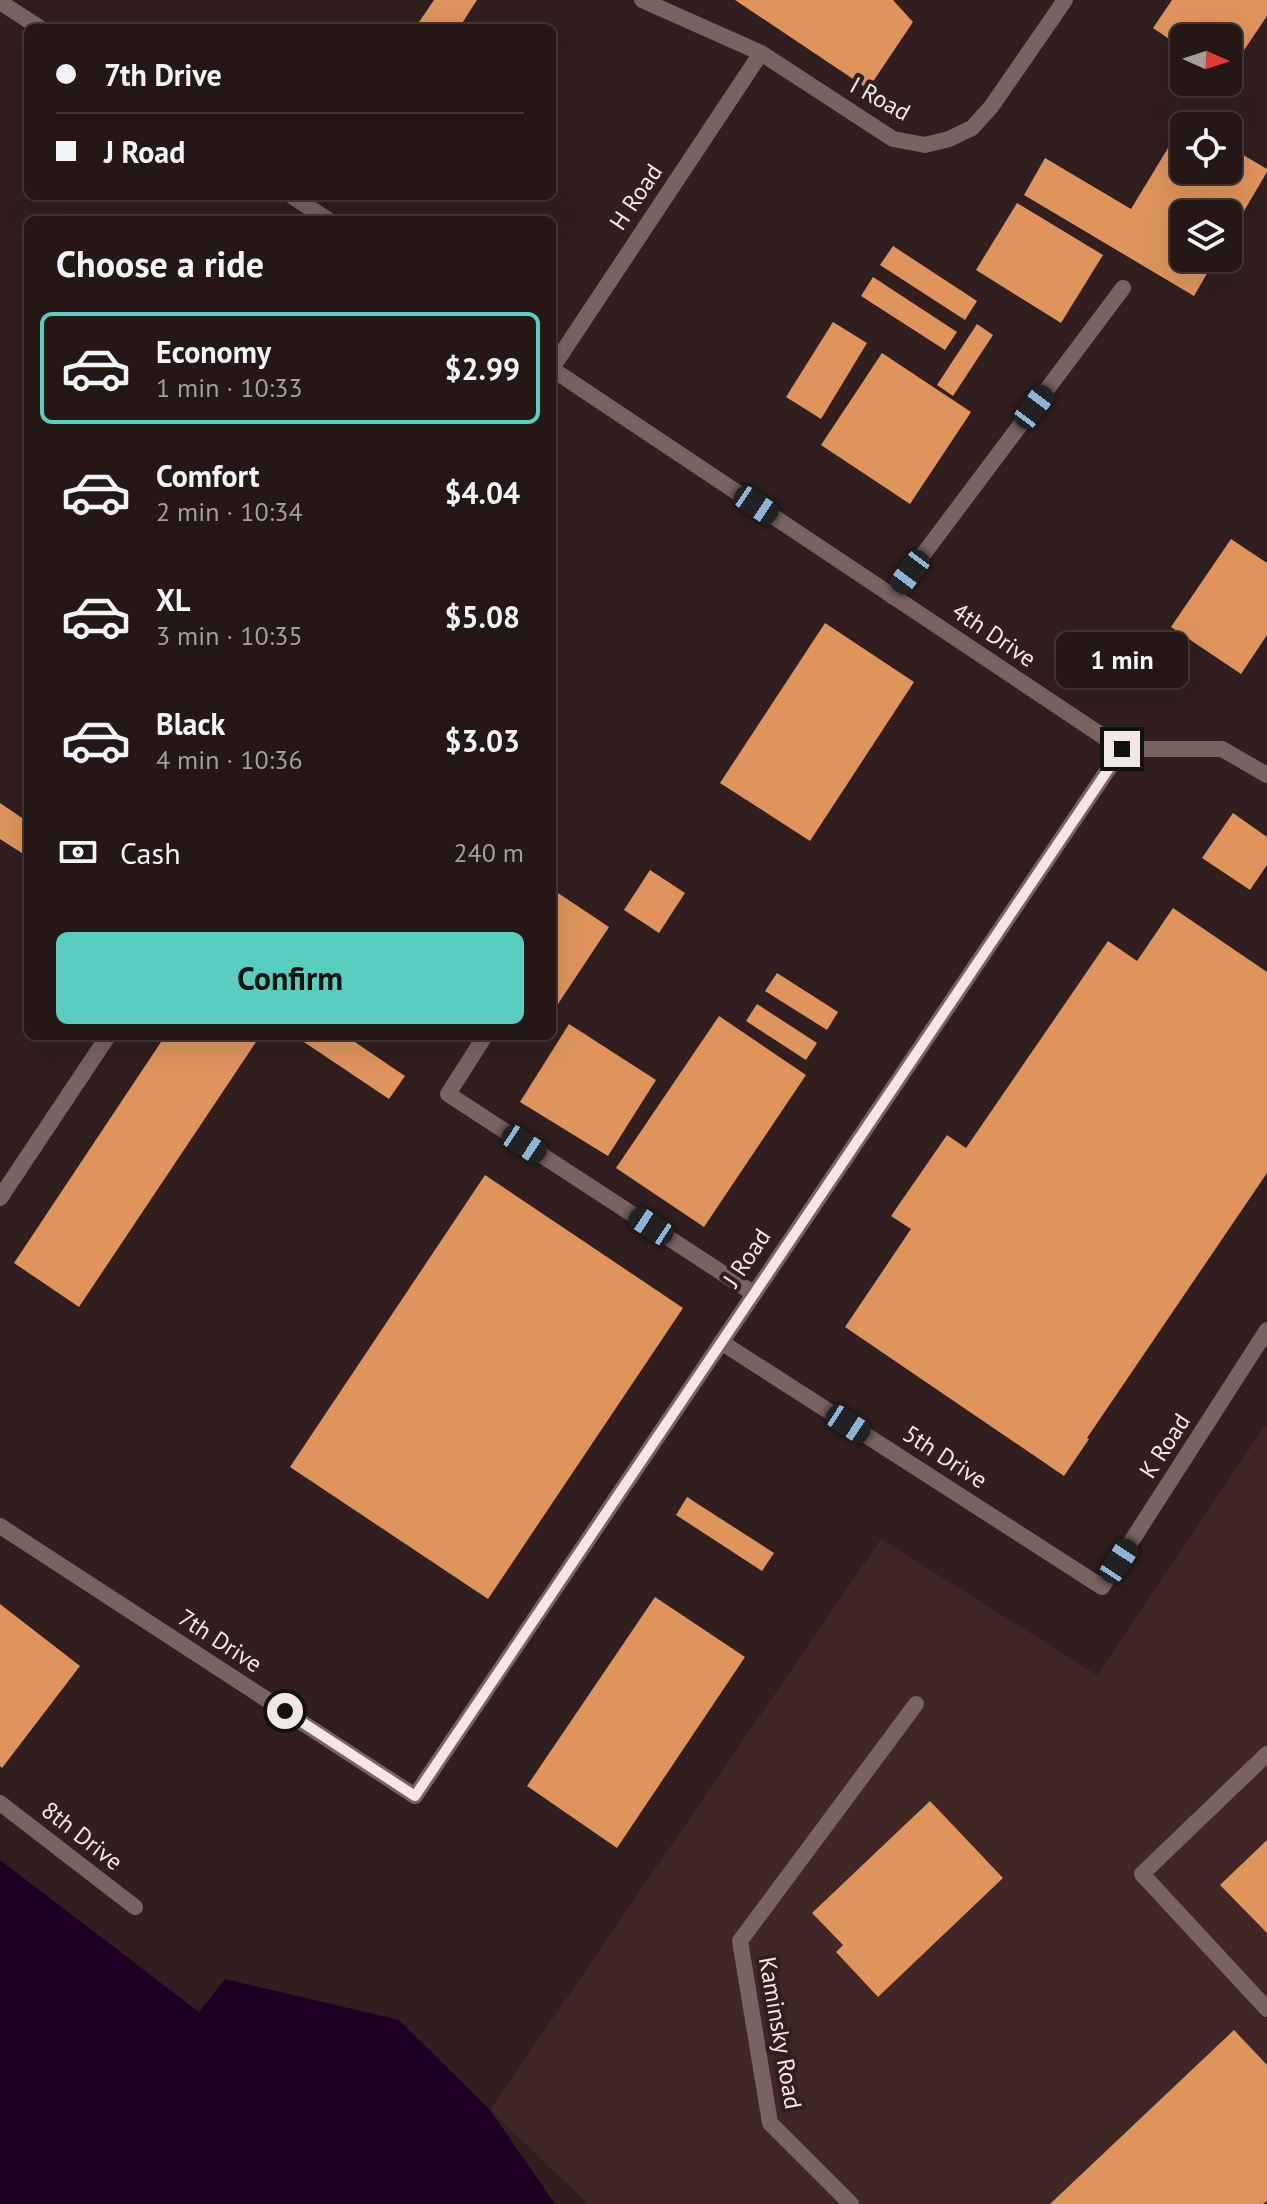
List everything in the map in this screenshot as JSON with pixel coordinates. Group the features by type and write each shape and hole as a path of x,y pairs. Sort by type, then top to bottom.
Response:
{"lane":[{"name":"I Road","path":"642,0 761,53 893,139 925,145 949,139 972,128 991,107 1065,0"},
{"path":"0,2 34,24"},
{"name":"H Road","path":"556,363 761,53"},
{"path":"298,200 322,216"},
{"path":"892,596 1123,288"},
{"name":"4th Drive","path":"556,372 1122,749"},
{"path":"1122,749 1222,749 1267,775"},
{"name":"J Road","path":"415,1796 1122,749"},
{"path":"0,1198 105,1040"},
{"path":"482,1040 448,1094 753,1293"},
{"name":"K Road","path":"1102,1587 1267,1330"},
{"name":"5th Drive","path":"721,1342 1102,1587"},
{"name":"7th Drive","path":"0,1526 415,1796"},
{"name":"Kaminsky Road","path":"851,2204 770,2123 740,1941 916,1704"},
{"path":"1267,1754 1142,1874 1267,2009"},
{"name":"8th Drive","path":"0,1803 135,1907"}],"shaded area":[{"path":"1267,1423 1267,2204 588,2204 490,2110 881,1539 1097,1675"},
{"path":"0,1860 199,2012 225,1979 399,2020 490,2110 555,2204 0,2204"}],"building":[{"path":"434,0 477,0 462,24 418,24"},
{"path":"735,0 893,0 913,22 868,89"},
{"path":"1172,0 1267,0 1267,16 1242,53 1242,24 1170,24 1170,40 1153,28"},
{"path":"1170,145 1170,184 1242,184 1242,154 1267,169 1242,214 1242,200 1170,200 1170,272 1208,272 1194,296 1024,195 1045,158 1131,209"},
{"path":"1017,203 1103,255 1061,323 976,270"},
{"path":"893,246 977,301 965,320 880,265"},
{"path":"873,277 957,332 945,350 861,296"},
{"path":"833,322 867,343 821,419 786,397"},
{"path":"977,324 993,335 953,396 937,385"},
{"path":"882,353 971,412 910,504 821,445"},
{"path":"1231,539 1267,563 1267,635 1241,674 1171,627"},
{"path":"825,623 914,682 810,841 720,783"},
{"path":"0,803 24,819 24,854 0,839"},
{"path":"1233,813 1267,837 1267,865 1250,890 1202,858"},
{"path":"650,870 685,893 659,933 624,910"},
{"path":"556,892 609,927 556,1007"},
{"path":"1173,908 1267,972 1267,1173 1064,1476 845,1327 911,1229 891,1216 947,1135 966,1148 1108,941 1137,961"},
{"path":"777,973 838,1012 827,1030 765,991"},
{"path":"757,1004 817,1043 806,1060 746,1021"},
{"path":"719,1016 806,1075 704,1227 616,1168"},
{"path":"569,1024 656,1080 608,1156 520,1102"},
{"path":"162,1040 257,1040 79,1307 14,1263"},
{"path":"301,1040 352,1040 405,1076 389,1099"},
{"path":"485,1175 683,1308 488,1599 290,1467"},
{"path":"687,1497 774,1553 762,1571 676,1515"},
{"path":"655,1597 745,1657 617,1848 527,1786"},
{"path":"0,1604 80,1666 2,1768 0,1766"},
{"path":"930,1801 1003,1878 878,1997 836,1952 843,1945 812,1913"},
{"path":"1267,1840 1267,1933 1220,1885"},
{"path":"1234,2030 1267,2065 1267,2201 1263,2204 1050,2204"}],"route":[{"path":"285,1711 415,1796 1122,749"}]}
